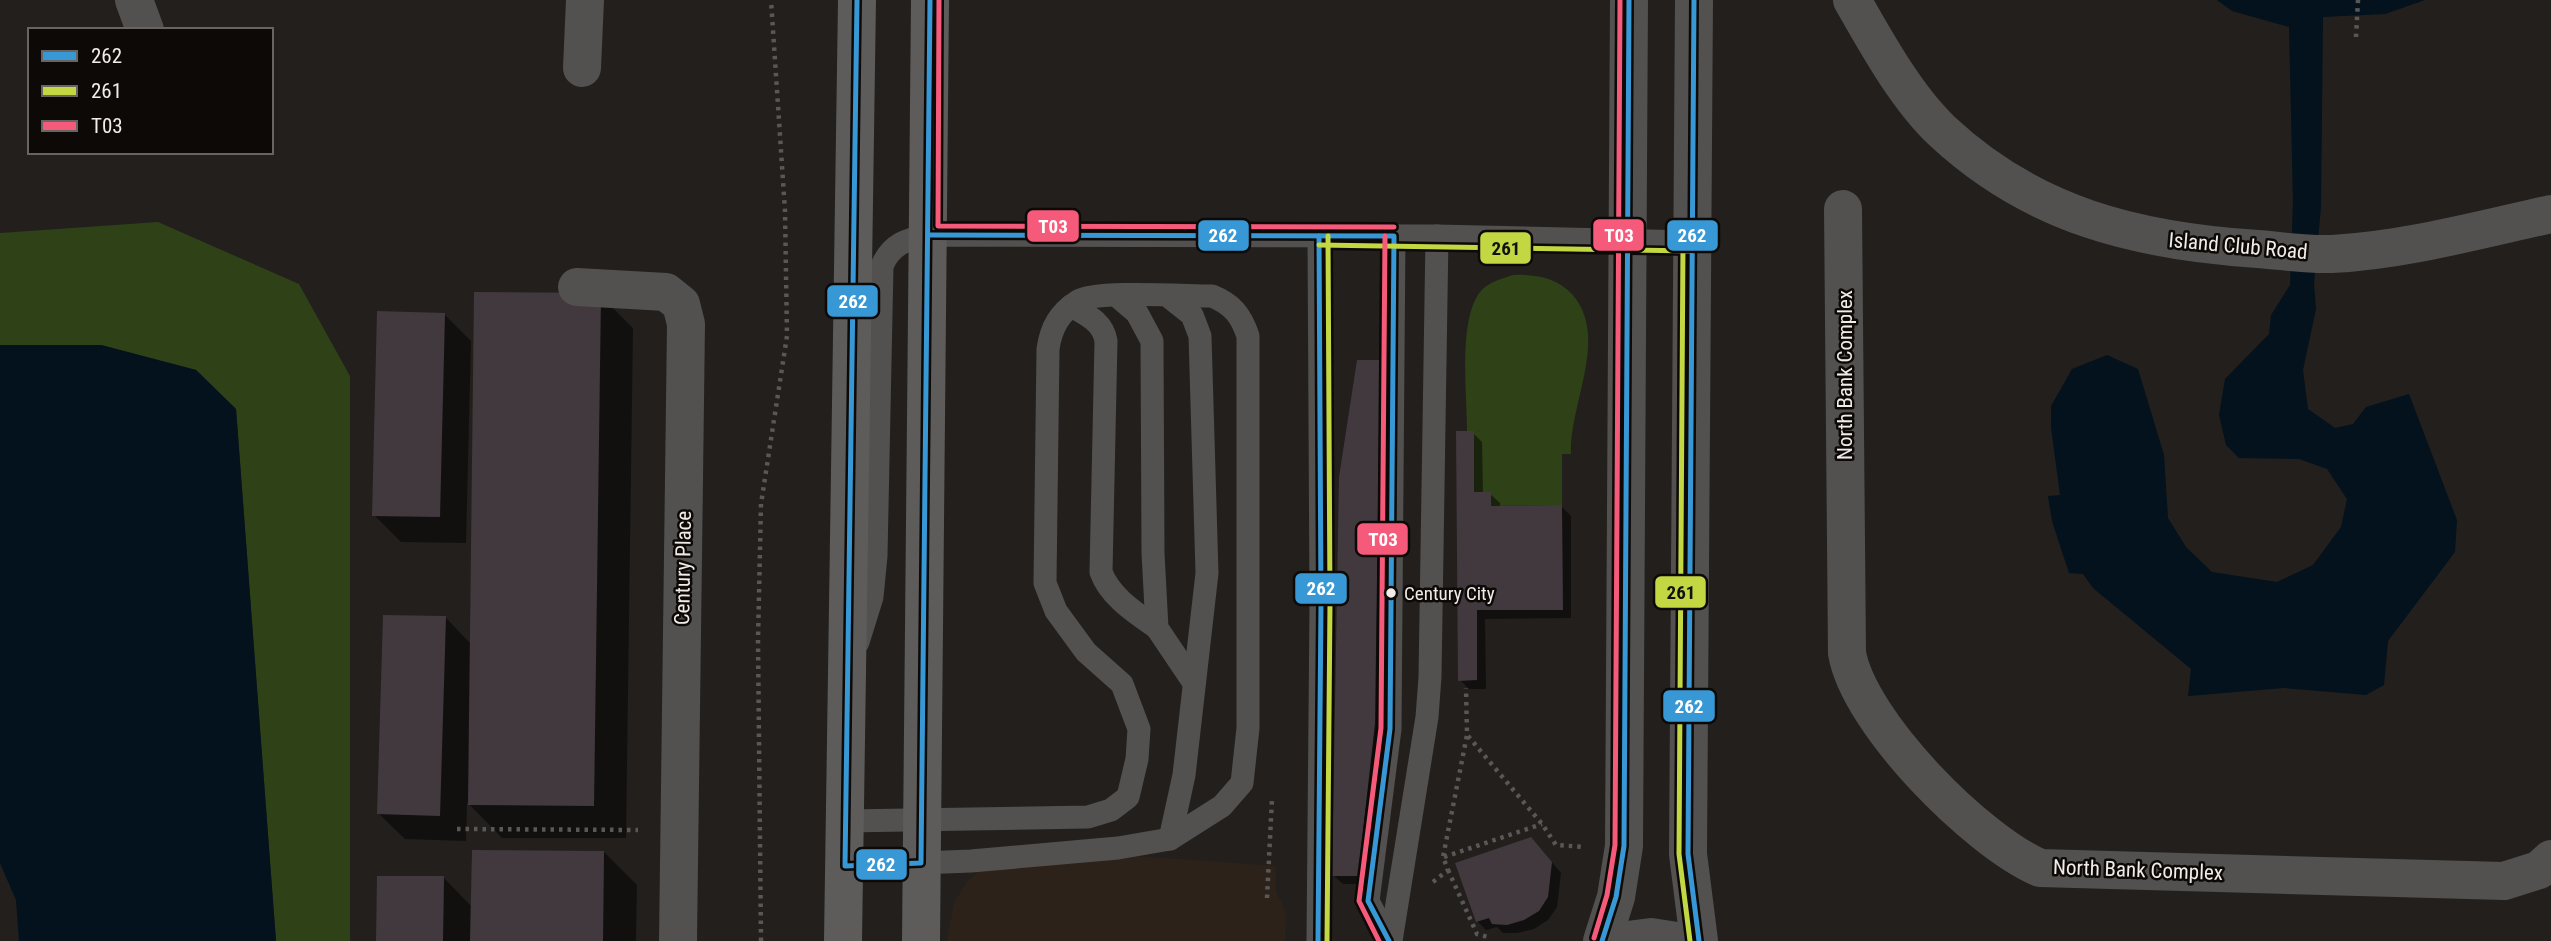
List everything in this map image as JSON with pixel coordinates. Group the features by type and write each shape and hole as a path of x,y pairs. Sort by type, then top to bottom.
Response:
{"main road":[{"path":"843,941 857,0"},
{"path":"921,941 930,0"}],"street":[{"path":"134,0 144,28"},
{"path":"582,68 585,0"},
{"path":"1602,941 1616,897 1625,846 1629,0"},
{"path":"1693,0 1688,854 1699,941"},
{"name":"Island Club Road","path":"1852,0 1884,58 1941,130 2012,185 2096,224 2186,244 2331,254 2443,238 2551,214"},
{"name":"North Bank Complex","path":"1843,209 1847,653 1849,665 1875,715 1912,766 2008,850 2040,868 2504,881 2539,870 2551,859"},
{"name":"Century Place","path":"577,287 666,292 681,304 686,324 678,941"},
{"path":"1619,941 1651,937 1677,941"}],"lane":[{"path":"847,678 872,597 876,556 882,266 887,254 900,242 929,235 1437,236 1692,242"},
{"path":"1318,941 1321,630 1319,236"},
{"path":"1390,941 1368,901 1390,729 1394,236"},
{"path":"1390,941 1427,717 1430,677 1437,236"},
{"path":"845,821 1088,817 1111,810 1128,797 1137,759 1139,729 1122,684 1086,652 1056,611 1045,583 1048,349 1056,321 1071,306 1089,296 1212,296 1226,302 1244,322 1248,336 1248,728 1242,783 1222,806 1170,839 1118,848 845,866"},
{"path":"1116,296 1137,313 1152,341 1153,552 1157,628"},
{"path":"1168,296 1192,315 1200,336 1207,573 1184,775 1170,839"},
{"path":"1071,306 1097,322 1104,331 1106,341 1101,572 1107,584 1130,609 1157,628 1194,683"}],"path":[{"path":"761,941 758,640 761,504 787,336 785,211 771,0"},
{"path":"2356,37 2358,0"},
{"path":"1466,688 1467,735 1443,857 1477,934 1488,937"},
{"path":"1467,735 1542,824 1556,845 1598,847"},
{"path":"1443,857 1542,824"},
{"path":"457,829 680,831"},
{"path":"1424,889 1448,870"}],"shaded area":[{"path":"1039,849 1275,866 1276,891 1286,913 1285,941 947,941 954,902 968,881 990,860"}],"green space":[{"path":"158,222 299,284 350,376 350,941 276,941 236,409 196,370 101,345 0,345 0,233"},
{"path":"1513,275 1545,278 1566,288 1583,311 1588,330 1588,350 1572,434 1571,454 1562,454 1562,505 1491,506 1491,492 1474,492 1474,431 1467,431 1465,379 1469,320 1480,292 1495,281"}],"water":[{"path":"2217,0 2425,0 2385,14 2323,17 2321,207 2314,284 2316,309 2303,370 2308,409 2335,428 2353,424 2366,407 2409,394 2457,520 2455,552 2388,641 2384,685 2366,695 2284,688 2188,696 2191,669 2093,588 2083,574 2069,573 2052,521 2048,496 2060,495 2051,427 2051,406 2072,369 2107,355 2138,369 2164,455 2168,518 2186,547 2212,572 2277,582 2313,565 2341,527 2347,499 2327,469 2299,459 2239,458 2226,445 2219,415 2225,379 2269,334 2271,315 2290,285 2293,203 2289,27 2232,11"},
{"path":"0,345 101,345 196,370 236,409 276,941 19,941 16,900 0,863"}],"building":[{"path":"474,292 601,293 594,806 468,805"},
{"path":"377,311 445,313 440,517 372,516"},
{"path":"1357,360 1380,360 1375,723 1358,876 1332,876 1339,477"},
{"name":"Century City","path":"1456,431 1474,431 1474,492 1491,492 1491,506 1562,505 1563,610 1477,610 1477,680 1458,681"},
{"path":"383,615 446,616 440,816 377,814"},
{"path":"1531,837 1552,862 1548,897 1539,911 1524,920 1507,925 1492,924 1489,918 1476,922 1455,863"},
{"path":"472,850 604,851 603,941 470,941"},
{"path":"377,876 444,876 443,941 376,941"}],"transit line":[{"name":"262","path":"857,0 845,866 921,863 930,0"},
{"name":"T03","path":"939,0 938,226 1394,227"},
{"name":"T03","path":"1594,938 1607,895 1615,845 1620,0"},
{"name":"262","path":"1602,941 1616,897 1624,846 1629,0"},
{"name":"262","path":"1694,0 1688,854 1699,941"},
{"name":"262","path":"929,235 1394,236 1390,729 1368,901 1389,941"},
{"name":"262","path":"1318,941 1321,603 1319,236"},
{"name":"261","path":"1327,941 1330,603 1328,236"},
{"name":"T03","path":"1379,941 1359,901 1381,728 1385,236"},
{"name":"261","path":"1683,242 1679,854 1690,941"},
{"name":"261","path":"1319,245 1692,251"}],"place":[{"name":"Century City","path":"1391,593"}]}
